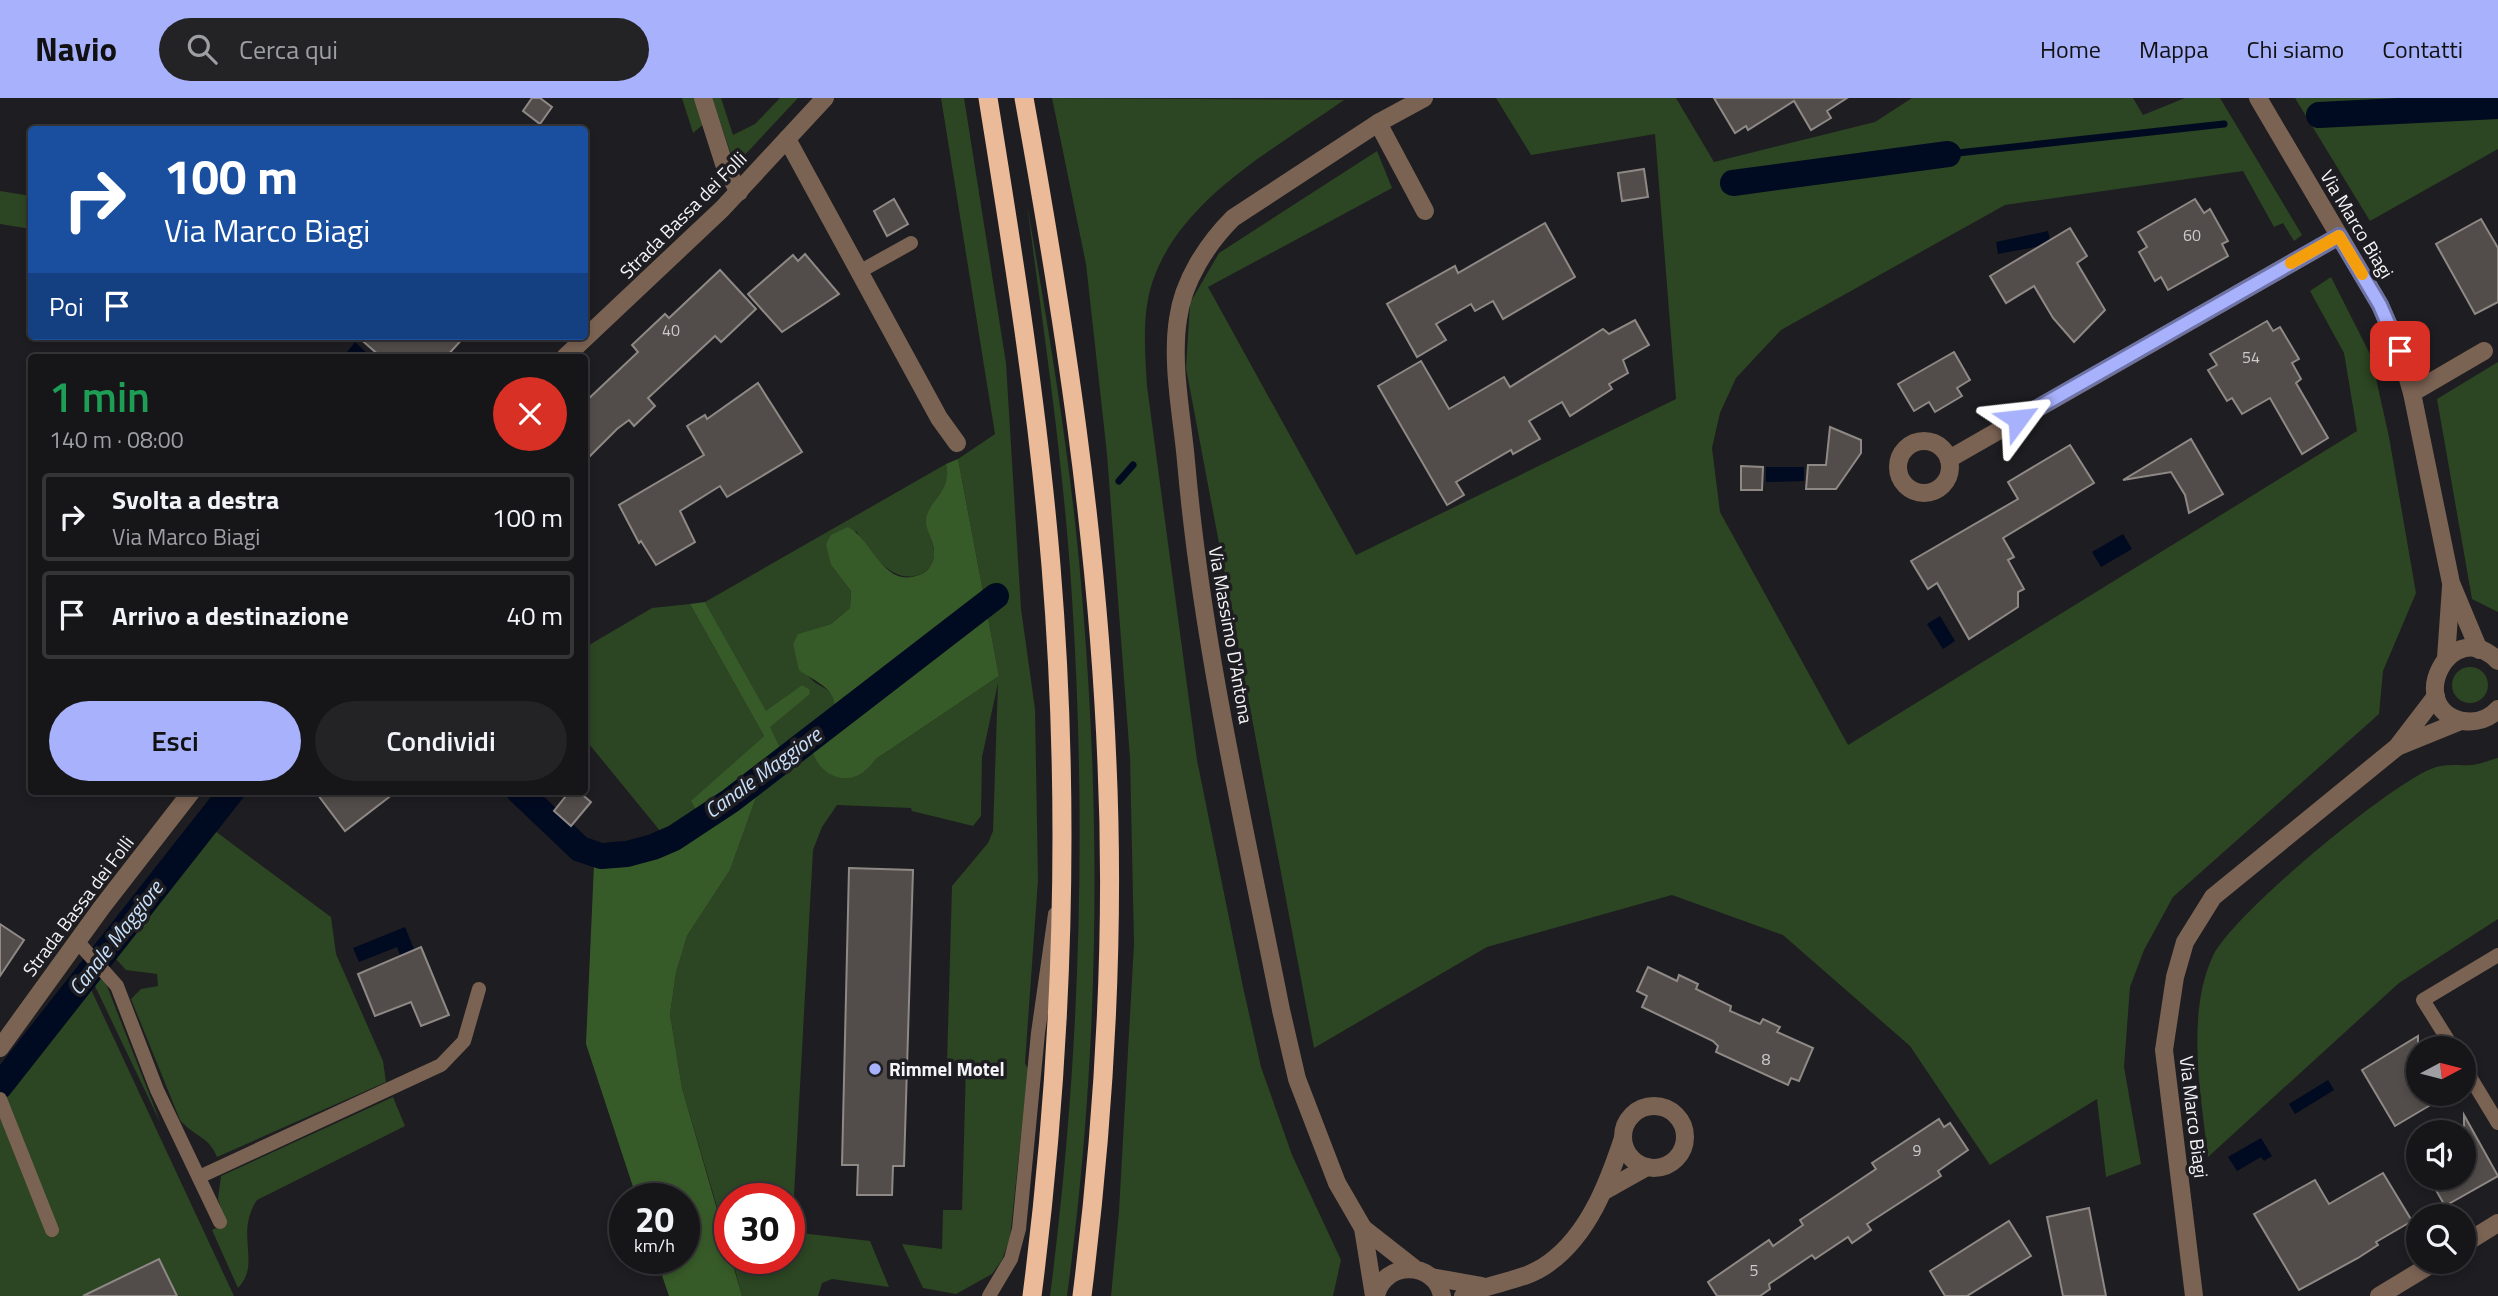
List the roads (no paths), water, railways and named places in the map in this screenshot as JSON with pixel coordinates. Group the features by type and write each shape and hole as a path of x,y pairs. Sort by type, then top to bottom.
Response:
{"highway":[{"path":"988,98 1024,327 1044,485 1056,649 1062,836 1052,1108 1032,1296"},
{"path":"1024,98 1079,435 1097,601 1108,766 1110,895 1106,1021 1098,1148 1082,1296"}],"street":[{"path":"703,98 725,167 739,192"},
{"name":"Strada Bassa dei Folli","path":"588,335 739,192 825,98"},
{"name":"Via Massimo D'Antona","path":"1375,1296 1363,1228 1337,1183 1297,1079 1281,1010 1199,589 1179,382 1178,318 1188,285 1213,238 1233,218 1378,123 1424,98"},
{"name":"Via Marco Biagi","path":"2258,98 2380,305 2412,393 2451,583 2479,650"},
{"path":"1378,123 1425,211"},
{"path":"787,139 939,418 957,443"},
{"path":"1949,459 2339,236"},
{"name":"Strada Bassa dei Folli","path":"568,354 583,340"},
{"path":"2412,393 2484,351"},
{"name":"Via Marco Biagi","path":"2194,1296 2164,1050 2175,977 2185,942 2213,897 2397,747 2436,696 2436,676 2446,658 2451,583"},
{"path":"2446,658 2462,650 2479,650 2498,662"},
{"path":"2436,696 2450,715 2461,720"},
{"name":"Via Marco Biagi","path":"2397,747 2461,720 2485,719 2497,711"},
{"name":"Strada Bassa dei Folli","path":"0,1048 77,941 189,795"},
{"path":"1463,1296 1482,1286 1507,1282 1549,1264 1575,1236 1605,1191 1629,1119 1645,1107 1666,1108 1682,1121 1685,1142 1682,1152 1666,1166 1647,1167 1605,1191"},
{"path":"1623,1138 1630,1157 1647,1167"},
{"path":"2476,1237 2498,1223"},
{"name":"Via Massimo D'Antona","path":"1363,1228 1414,1268 1431,1277"},
{"name":"Via Massimo D'Antona","path":"1375,1296 1383,1280 1391,1273 1414,1268"},
{"path":"2379,1296 2415,1274"},
{"path":"1431,1277 1482,1286"},
{"path":"1431,1277 1442,1296"}],"lane":[{"path":"859,272 912,243"},
{"path":"989,1296 1011,1259 1019,1229 1047,953 1058,897 1062,836"},
{"path":"77,941 105,969 117,986 157,1090 220,1222"},
{"path":"2446,1036 2423,1000 2498,955"},
{"path":"199,1177 441,1065 464,1041 478,989"},
{"path":"2476,1087 2498,1123"},
{"path":"0,1100 52,1230"}],"water":[{"path":"2048,231 2050,240 2040,246 1998,254 1996,242"},
{"path":"355,342 367,353 366,354 345,354"},
{"path":"1766,467 1804,467 1804,481 1766,482"},
{"path":"2123,534 2132,549 2101,567 2092,552"},
{"path":"1940,616 1955,641 1943,649 1927,624"},
{"path":"405,927 414,949 400,955 397,947 359,962 353,948"},
{"path":"2328,1080 2334,1090 2295,1114 2289,1104"},
{"path":"2261,1138 2272,1156 2264,1161 2261,1157 2237,1171 2228,1157"}],"waterway":[{"path":"2319,115 2498,106"},
{"path":"1948,154 2224,124"},
{"path":"1733,183 1948,154"},
{"path":"1119,481 1133,465"},
{"name":"Canale Maggiore","path":"523,795 580,849 601,856 627,854 653,847 674,838 730,801 996,596"},
{"name":"Canale Maggiore","path":"0,1086 229,795"}],"place":[{"name":"Rimmel Motel","path":"875,1069"}]}
